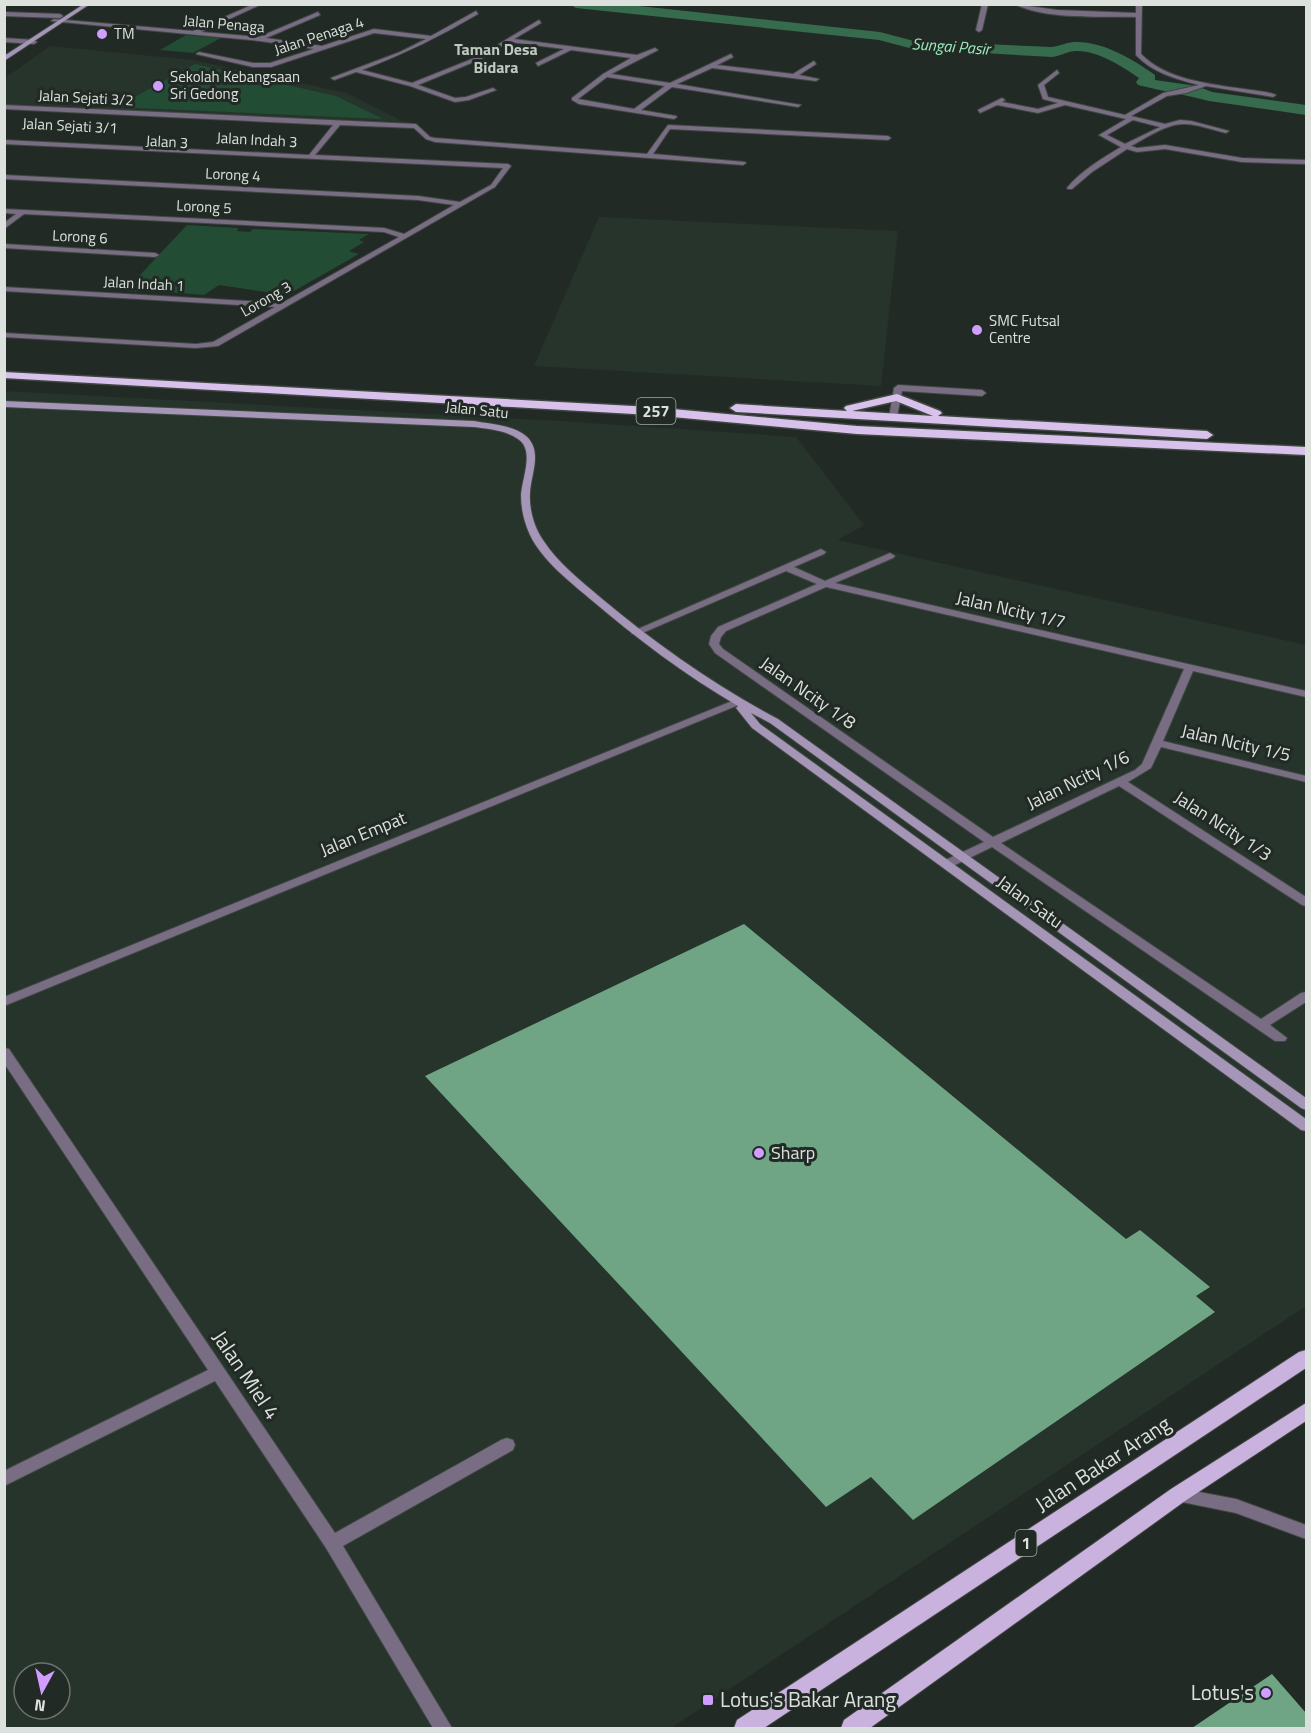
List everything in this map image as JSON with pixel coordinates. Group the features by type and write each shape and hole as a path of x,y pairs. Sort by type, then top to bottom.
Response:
{"highway":[{"name":"257","path":"4,364 1306,441"},
{"name":"257","path":"4,375 651,411 857,430 1306,451"},
{"path":"816,412 852,408 897,397 958,420"},
{"path":"651,411 864,423 884,421 893,417 911,424 933,427 1032,434 1104,443"}],"main road":[{"path":"4,59 34,42 78,4"},
{"path":"62,19 88,4"},
{"path":"15,51 17,46 54,21"},
{"name":"Jalan Satu","path":"4,403 474,424 513,430 525,436 531,443 532,452 524,499 534,535 562,569 636,632 736,702 774,721 1306,1105"},
{"name":"Jalan Satu","path":"736,702 756,726 1306,1126"},
{"name":"Jalan Bakar Arang","path":"745,1728 1306,1358"},
{"path":"852,1728 1178,1495 1306,1414"}],"street":[{"path":"193,34 260,4"},
{"path":"979,30 985,4"},
{"path":"1017,4 1022,10 1138,15"},
{"path":"1138,4 1137,47 1140,57 1169,74 1207,84 1273,95"},
{"path":"334,78 402,53 476,13"},
{"path":"4,14 62,19"},
{"path":"260,39 318,14"},
{"name":"Jalan Penaga","path":"54,21 62,19 260,39 321,48"},
{"path":"412,85 479,58 539,22"},
{"name":"Jalan Penaga 4","path":"199,54 253,65 271,65 374,31 432,38"},
{"path":"4,40 34,42"},
{"path":"508,40 638,57"},
{"path":"538,64 569,49"},
{"path":"655,50 609,71 574,100 674,117"},
{"path":"635,111 671,85 731,56"},
{"path":"794,76 814,63"},
{"path":"711,66 816,79"},
{"path":"356,70 412,85 455,100 467,99 493,90"},
{"path":"1057,72 1042,83 1045,98 1165,126"},
{"path":"605,75 798,105"},
{"path":"1207,84 1186,91 1165,94 1102,135 1128,148 1142,150 1165,147 1242,160 1306,162"},
{"path":"980,111 1005,98"},
{"path":"995,103 1038,111 1065,103"},
{"name":"Jalan Sejati 3/2","path":"4,107 416,126 428,138 435,140 743,163"},
{"path":"1070,188 1096,166 1128,148 1141,137 1165,126 1185,122 1226,131"},
{"path":"312,154 338,123"},
{"path":"648,157 668,127 888,138"},
{"name":"Jalan Sejati 3/1","path":"4,136 312,154"},
{"name":"Jalan Indah 3","path":"5,147 14,142 312,154 506,169"},
{"name":"Jalan 3","path":"5,147 506,169"},
{"name":"Lorong 3","path":"4,335 206,346 215,344 493,186 506,169"},
{"name":"Lorong 4","path":"4,177 418,198 459,204"},
{"name":"Lorong 5","path":"4,211 384,231 402,236"},
{"path":"4,227 22,212"},
{"name":"Lorong 6","path":"4,246 155,255"},
{"name":"Jalan Indah 1","path":"4,289 282,305"},
{"path":"893,417 898,388 982,393"},
{"path":"636,632 821,552"},
{"path":"825,584 890,556"},
{"name":"Jalan Ncity 1/7","path":"786,567 825,584 1306,694"},
{"name":"Jalan Ncity 1/8","path":"825,584 722,629 716,636 714,644 719,651 991,841"},
{"name":"Jalan Ncity 1/6","path":"947,864 1147,766 1190,667"},
{"name":"Jalan Empat","path":"4,1002 736,702"},
{"name":"Jalan Ncity 1/5","path":"1157,743 1306,779"},
{"name":"Jalan Ncity 1/3","path":"1119,781 1306,902"},
{"path":"991,841 1280,1038"},
{"path":"1261,1025 1306,996"},
{"name":"Jalan Miel 4","path":"4,1052 333,1543 443,1728"},
{"path":"4,1479 218,1372"},
{"path":"333,1543 507,1444"},
{"path":"1178,1495 1236,1506 1306,1532"}],"shaded area":[{"name":"Sekolah Kebangsaan Sri Gedong","path":"50,46 193,60 347,93 404,122 5,106 5,78"},
{"path":"599,217 898,231 881,386 534,366"},
{"path":"4,391 561,421 796,437 864,525 838,540 1306,645 1306,1306 671,1728 5,1728"}],"green space":[{"path":"186,35 221,38 193,53 160,50"},
{"path":"195,64 336,96 383,119 116,107"},
{"path":"187,225 238,228 237,231 250,232 253,229 369,234 359,240 364,242 349,251 359,254 287,295 219,285 204,295 143,290 140,292 125,291"}],"building":[{"name":"Sharp","path":"744,924 1126,1239 1140,1230 1210,1287 1196,1296 1215,1312 913,1520 871,1477 826,1507 425,1076"},
{"name":"Lotus's","path":"1272,1674 1306,1713 1306,1728 1192,1728"}],"waterway":[{"name":"Sungai Pasir","path":"576,4 880,36 913,45 1052,52 1074,46 1083,47 1113,57 1133,68 1149,78 1144,82 1172,89 1197,91 1209,96 1306,110"}],"place":[{"name":"TM","path":"102,34"},
{"name":"Sekolah Kebangsaan Sri Gedong","path":"158,86"},
{"name":"SMC Futsal Centre","path":"977,330"},
{"name":"Sharp","path":"759,1153"},
{"name":"Lotus's","path":"1266,1693"},
{"name":"Lotus's Bakar Arang","path":"708,1700"}],"district":[{"name":"Taman Desa Bidara","path":"496,58"}]}
